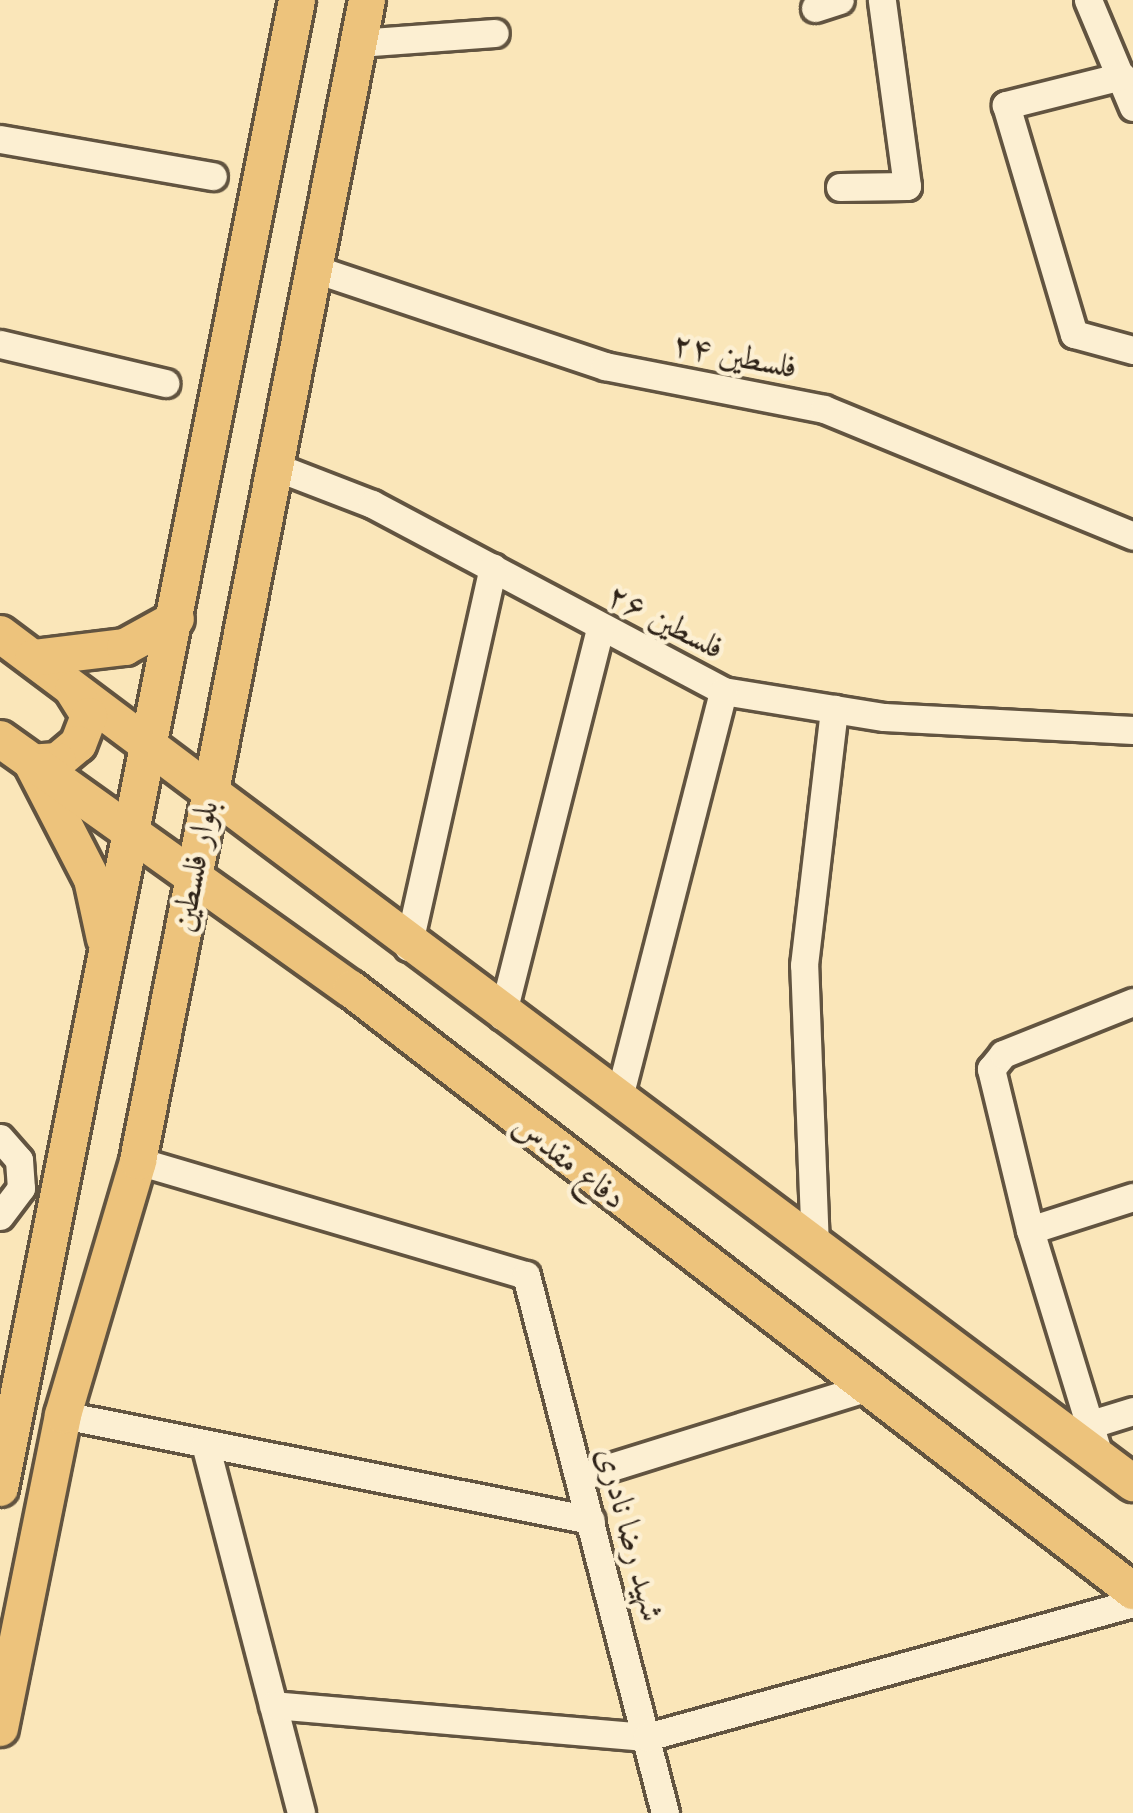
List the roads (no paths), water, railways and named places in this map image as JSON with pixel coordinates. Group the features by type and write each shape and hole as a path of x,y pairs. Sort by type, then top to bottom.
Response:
{"main road":[{"name":"بلوار فلسطین","path":"0,1487 134,838 297,0"},
{"name":"بلوار فلسطین","path":"0,1727 63,1415 138,1161 271,465 367,0"},
{"path":"33,658 125,647 176,619"},
{"path":"0,634 408,946 619,1097 814,1247 1094,1442 1133,1483"},
{"path":"73,689 89,716 78,744 58,760 32,763 92,879 108,954"},
{"name":"دفاع مقدس","path":"0,739 351,989 861,1389 1133,1592"}],"street":[{"path":"840,187 907,186 882,0"},
{"path":"1088,0 1133,107"},
{"path":"358,43 495,33"},
{"path":"1122,76 1006,105 1074,334 1133,350"},
{"path":"2,140 213,176"},
{"name":"فلسطین ۲۴","path":"315,269 605,366 824,409 1133,536"},
{"path":"0,344 165,383"},
{"name":"فلسطین ۲۶","path":"271,465 313,476 493,566 600,629 722,691 834,710 1133,730"},
{"path":"408,946 493,566"},
{"path":"502,1016 600,629"},
{"path":"619,1097 722,691"},
{"path":"814,1247 804,965 834,710"},
{"path":"1133,1002 1003,1054 992,1070 1030,1231 1094,1442 1133,1411"},
{"path":"0,1138 19,1160 21,1188 0,1216"},
{"name":"شهید رضا نادری","path":"138,1161 526,1275 665,1813"},
{"path":"1030,1231 1133,1197"},
{"path":"579,1478 861,1389"},
{"path":"63,1415 591,1520"},
{"path":"205,1444 301,1813"},
{"path":"273,1705 647,1737 1133,1603"}]}
